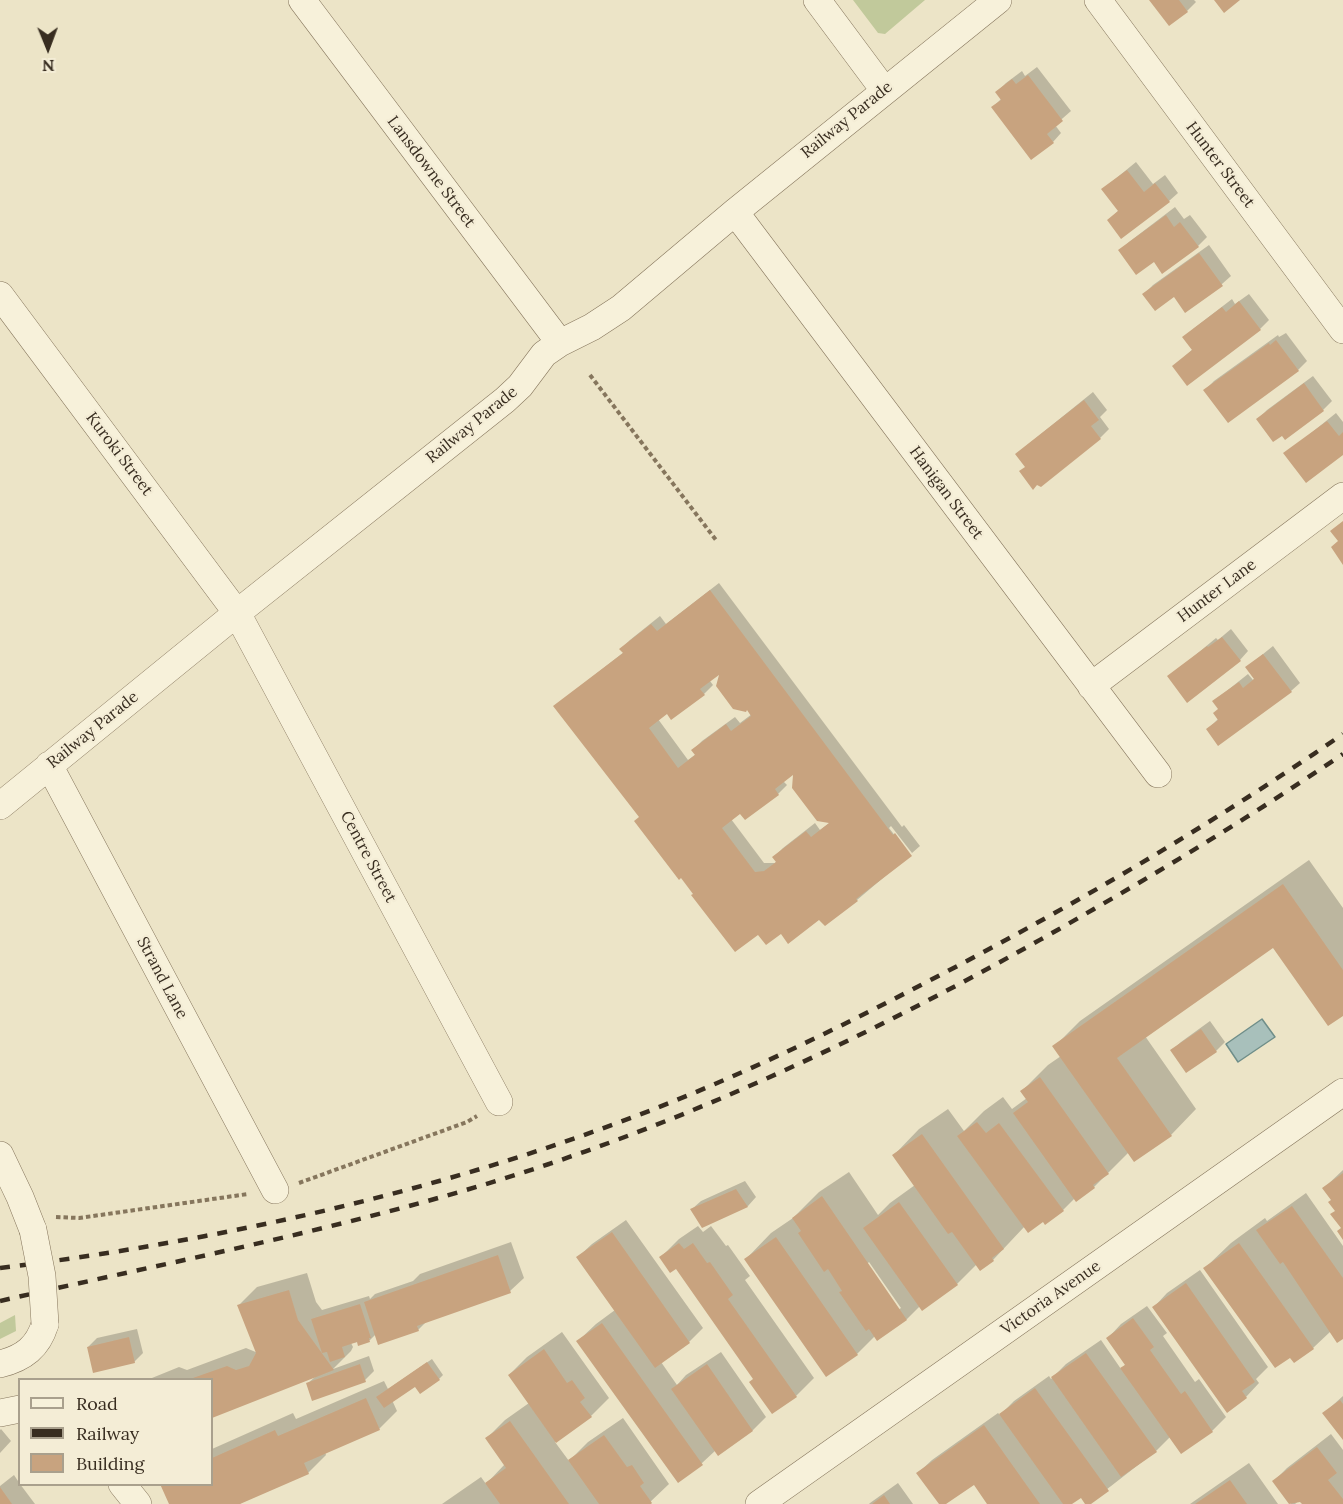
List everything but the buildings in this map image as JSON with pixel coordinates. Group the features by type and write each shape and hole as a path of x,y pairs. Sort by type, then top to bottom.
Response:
{"street":[{"name":"Lansdowne Street","path":"302,0 560,343"},
{"path":"817,0 885,90"},
{"name":"Railway Parade","path":"0,806 237,613 505,400 520,386 544,354 621,308 735,212 998,0"},
{"name":"Hunter Street","path":"1098,0 1343,330"},
{"name":"Hanigan Street","path":"735,212 1158,774"},
{"name":"Kuroki Street","path":"0,295 237,613"},
{"name":"Hunter Lane","path":"1091,686 1343,496"},
{"name":"Centre Street","path":"237,613 499,1102"},
{"name":"Strand Lane","path":"49,765 275,1190"},
{"name":"Victoria Avenue","path":"759,1504 1343,1092"},
{"path":"0,1155 10,1198 33,1230 44,1286 45,1324 41,1336 29,1352 0,1364"},
{"path":"0,1413 18,1409"},
{"path":"123,1486 138,1504"}],"path":[{"path":"590,375 716,540"}],"green space":[{"path":"853,0 925,0 885,34 878,33"},
{"path":"15,1315 16,1331 0,1339 0,1323"}],"water":[{"path":"1262,1019 1275,1037 1238,1062 1226,1044"}],"railway":[{"path":"0,1268 158,1245 236,1230 392,1194 545,1148 658,1107 810,1041 1029,927 1188,835 1343,734"},
{"path":"0,1301 345,1223 413,1205 549,1164 690,1111 828,1050 1028,946 1189,853 1343,754"}]}
